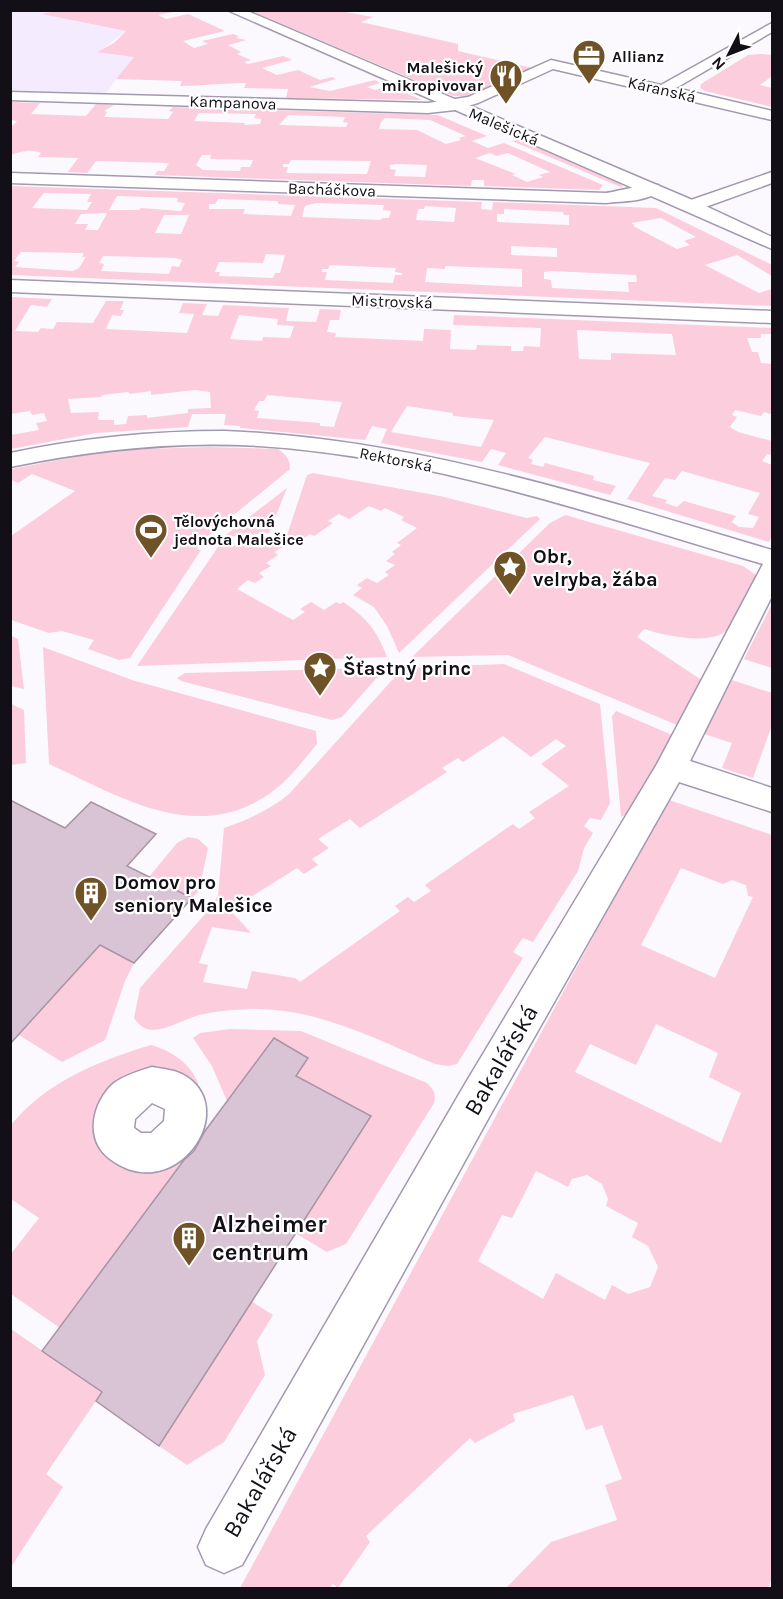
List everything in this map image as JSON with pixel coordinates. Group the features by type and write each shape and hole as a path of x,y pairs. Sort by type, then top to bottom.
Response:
{"street":[{"name":"Malešická","path":"233,10 652,189 772,244"},
{"path":"664,89 772,27"},
{"name":"Kampanova","path":"10,96 428,108 473,100 551,64"},
{"name":"Káranská","path":"551,64 772,115"},
{"path":"691,206 772,177"},
{"name":"Bacháčkova","path":"10,178 615,198 652,189"},
{"name":"Mistrovská","path":"10,286 772,316"},
{"name":"Rektorská","path":"10,460 102,444 150,440 206,438 295,442 422,463 556,495 772,558"},
{"name":"Bakalářská","path":"224,1547 479,1097 671,767 772,570"},
{"path":"671,767 772,800"}],"shaded area":[{"path":"11,11 55,11 44,14 126,31 98,52 134,56 106,93 11,90"},
{"path":"55,11 179,11 158,15 166,19 188,14 225,31 183,41 194,48 208,44 202,41 233,34 239,36 236,38 247,40 228,45 241,52 237,54 251,60 244,62 248,64 283,56 292,60 262,68 277,75 298,70 320,80 332,77 336,79 309,87 330,91 375,80 380,83 367,87 375,90 389,86 422,100 286,98 288,89 244,88 246,83 180,86 182,81 116,79 134,57 97,52 114,43 126,31 42,14"},
{"path":"251,11 348,11 346,12 373,17 361,22 458,44 458,51 532,68 469,96 453,96"},
{"path":"748,55 772,55 772,76 760,85 772,88 772,107 700,88 701,84"},
{"path":"11,102 40,103 31,114 86,116 96,104 114,105 104,111 107,112 104,117 168,119 173,112 169,111 173,107 438,115 487,136 472,141 488,148 504,143 603,185 599,190 484,186 484,180 472,180 471,186 155,175 157,171 164,171 169,163 96,161 87,173 68,172 78,158 38,157 41,153 34,151 11,155 11,127 17,121 11,120","holes":["199,113 256,114 254,118 261,119 260,124 244,125 245,123 194,121","288,115 345,117 343,122 348,123 346,127 279,125","385,118 430,120 466,136 459,138 461,140 446,144 417,130 379,129","490,153 497,156 508,153 550,172 527,182 512,175 516,174 475,158","202,155 211,155 210,159 253,160 250,167 241,167 240,171 203,170 196,165","291,160 371,161 367,174 286,173 288,167 283,167 283,164 289,164","397,164 427,165 425,177 394,176 396,170 390,169 390,165"]},
{"path":"520,139 614,179 623,188 512,141"},
{"path":"11,186 482,202 481,209 492,210 493,202 656,208 772,265 772,276 737,255 705,265 759,293 772,289 772,306 11,275","holes":["44,193 91,194 87,202 92,202 87,210 32,208","117,196 178,198 177,202 185,203 181,211 141,208 139,210 109,210","218,199 278,201 278,204 295,205 291,216 243,214 245,209 209,209 209,204 215,204","316,203 384,205 383,210 391,211 389,218 381,220 302,217 305,206","425,206 456,208 454,222 416,220 418,209 424,209","504,209 563,212 564,215 569,215 569,225 497,222 497,214 504,214","107,213 98,230 85,230 88,224 75,224 81,214","164,215 189,215 181,234 155,233","661,218 696,237 684,241 690,245 677,249 633,226 635,225 631,223","511,246 557,248 557,257 511,255","21,252 84,253 82,257 86,257 79,268 73,271 15,267 19,262 14,261","266,254 285,255 280,273 275,273 273,278 219,276 220,272 215,272 219,262 263,263","103,256 182,260 179,267 172,266 169,274 101,271 104,264 99,263","330,265 396,268 395,272 402,273 402,275 395,275 393,283 325,280 327,272 322,272 322,269 328,269","445,266 522,269 522,287 425,282 427,268 445,269","544,272 636,275 637,282 628,282 629,292 552,288 551,280 544,279"]},
{"path":"11,297 52,299 47,307 31,305 15,331 38,332 41,328 53,329 57,322 93,323 106,301 124,301 120,310 124,310 121,316 112,315 106,329 187,333 194,314 179,313 183,303 207,304 202,315 218,316 223,305 289,308 286,321 316,322 320,309 341,310 339,320 330,320 327,332 336,333 335,337 423,341 424,329 451,330 450,349 476,350 477,345 511,346 511,351 523,351 524,346 540,347 541,328 453,325 454,315 772,328 772,334 761,334 761,338 747,338 752,352 758,352 761,363 772,364 772,412 770,414 764,412 761,416 735,410 732,415 737,417 730,427 738,432 772,441 772,455 767,454 762,461 772,465 772,536 769,542 627,499 650,463 545,437 528,458 533,460 531,464 543,467 545,463 594,476 593,480 616,486 610,495 498,465 506,453 491,449 482,462 381,443 387,429 372,426 365,440 240,428 240,426 224,425 226,414 192,414 188,427 96,433 11,449 11,435 39,430 36,423 47,421 44,413 32,415 30,411 11,414","holes":["239,315 278,319 277,325 294,326 290,338 263,337 262,341 230,339","577,330 672,334 676,355 611,353 611,360 579,359","195,390 210,392 211,408 188,409 188,413 147,418 147,415 128,416 126,424 114,425 114,420 98,420 99,412 71,413 68,399 151,391 151,395","267,395 342,402 334,427 320,426 320,423 257,418 259,411 254,410 259,401 264,401","407,406 453,413 453,416 494,420 481,447 391,432","682,471 760,493 748,514 759,517 753,528 739,527 732,522 736,516 684,501 677,507 665,503 667,500 652,496 665,478 675,480"]},
{"path":"208,447 278,449 287,457 290,469 203,540 197,549 201,550 130,658 119,660 88,649 94,640 62,631 49,633 11,620 11,536 75,491 32,474 18,483 11,480 11,469 112,450"},
{"path":"313,473 440,496 527,518 537,516 540,519 399,653 387,626 374,607 353,595 362,588 357,585 367,578 377,583 389,575 385,572 395,565 386,561 401,545 397,543 417,528 401,520 404,517 385,508 381,511 369,506 349,519 339,514 328,521 333,523 314,536 310,534 298,542 287,535 307,475"},
{"path":"287,488 269,533 223,537"},
{"path":"565,515 743,566 756,575 739,614 725,632 704,638 691,638 665,635 644,629 637,637 703,681 682,727 508,655 412,657 550,523"},
{"path":"275,543 285,546 274,552 278,555 266,563 271,566 259,573 264,577 255,583 248,580 237,589 293,620 305,612 300,609 311,602 324,610 336,602 340,604 343,602 370,625 387,657 137,666 218,547"},
{"path":"772,604 772,668 744,659"},
{"path":"11,636 18,639 24,689 11,686"},
{"path":"43,647 132,680 316,731 317,744 276,789 241,809 213,815 185,815 158,810 130,801 49,764"},
{"path":"504,664 600,704 610,803 601,820 590,818 584,826 593,833 584,848 578,871 533,942 523,938 513,952 523,958 457,1064 448,1066 435,1064 346,1027 299,1013 275,1010 251,1009 210,1013 158,1030 142,1026 134,1018 140,988 213,905 218,895 224,828 258,814 289,794 403,668","holes":["503,736 531,757 556,739 566,746 541,764 569,786 529,812 535,818 519,829 513,824 425,885 431,891 414,902 408,897 395,906 400,911 300,982 295,978 252,971 247,989 203,982 208,965 199,963 212,927 251,933 230,910 297,868 304,874 318,865 312,859 329,848 318,839 350,819 360,828 447,772 442,768 458,758 463,762"]},
{"path":"378,668 382,671 381,673 342,717 332,720 181,681 177,678 185,673"},
{"path":"732,680 772,693 772,725 753,778 722,768 732,743 704,734"},
{"path":"11,704 24,710 26,763 11,765"},
{"path":"616,711 677,737 638,808 621,817 612,716"},
{"path":"669,800 772,835 772,1575 769,1588 506,1588 551,1542 617,1520 605,1485 622,1479 602,1425 586,1430 573,1395 513,1414 515,1421 475,1443 470,1438 366,1536 370,1542 338,1588 333,1584 330,1588 240,1588","holes":["681,868 723,884 732,880 746,885 748,896 753,897 715,978 641,945","656,1024 718,1053 709,1077 741,1093 721,1143 575,1072 590,1044 636,1065","536,1171 568,1187 572,1179 587,1175 602,1184 608,1199 606,1206 638,1223 632,1237 648,1246 658,1267 650,1287 628,1294 612,1285 605,1300 556,1273 543,1299 478,1261 502,1215 512,1218"]},
{"path":"188,837 198,839 208,848 199,891 192,898 149,877 177,843"},
{"path":"100,945 134,963 125,981 105,1040 62,1062 19,1035"},
{"path":"230,1029 301,1031 427,1083 433,1090 434,1103 346,1244 327,1252 295,1233 370,1116 332,1095 291,1082 308,1058 274,1038 227,1101 212,1066 193,1038 200,1033"},
{"path":"151,1045 177,1057 196,1079 200,1098 190,1126 204,1133 60,1328 11,1294 10,1255 39,1218 11,1199 11,1125 40,1097 74,1075 112,1058","holes":["165,1086 169,1145 114,1131"]},
{"path":"251,1301 273,1315 257,1341 265,1375 224,1442 187,1465 159,1446"},
{"path":"11,1329 102,1392 46,1474 63,1487 11,1567"}],"building":[{"name":"Domov pro seniory Malešice","path":"10,800 65,828 91,802 156,834 127,866 192,898 134,963 100,945 10,1044"},
{"name":"Alzheimer centrum","path":"274,1038 308,1058 296,1076 371,1116 159,1446 96,1401 102,1392 42,1351 184,1160 194,1151 205,1131"}],"place":[{"name":"Allianz","path":"589,85"},
{"name":"Malešický mikropivovar","path":"506,105"},
{"name":"Tělovýchovná jednota Malešice","path":"151,559"},
{"name":"Obr, velryba, žába","path":"510,596"},
{"name":"Šťastný princ","path":"320,697"},
{"name":"Domov pro seniory Malešice","path":"91,922"},
{"name":"Alzheimer centrum","path":"189,1267"}]}
